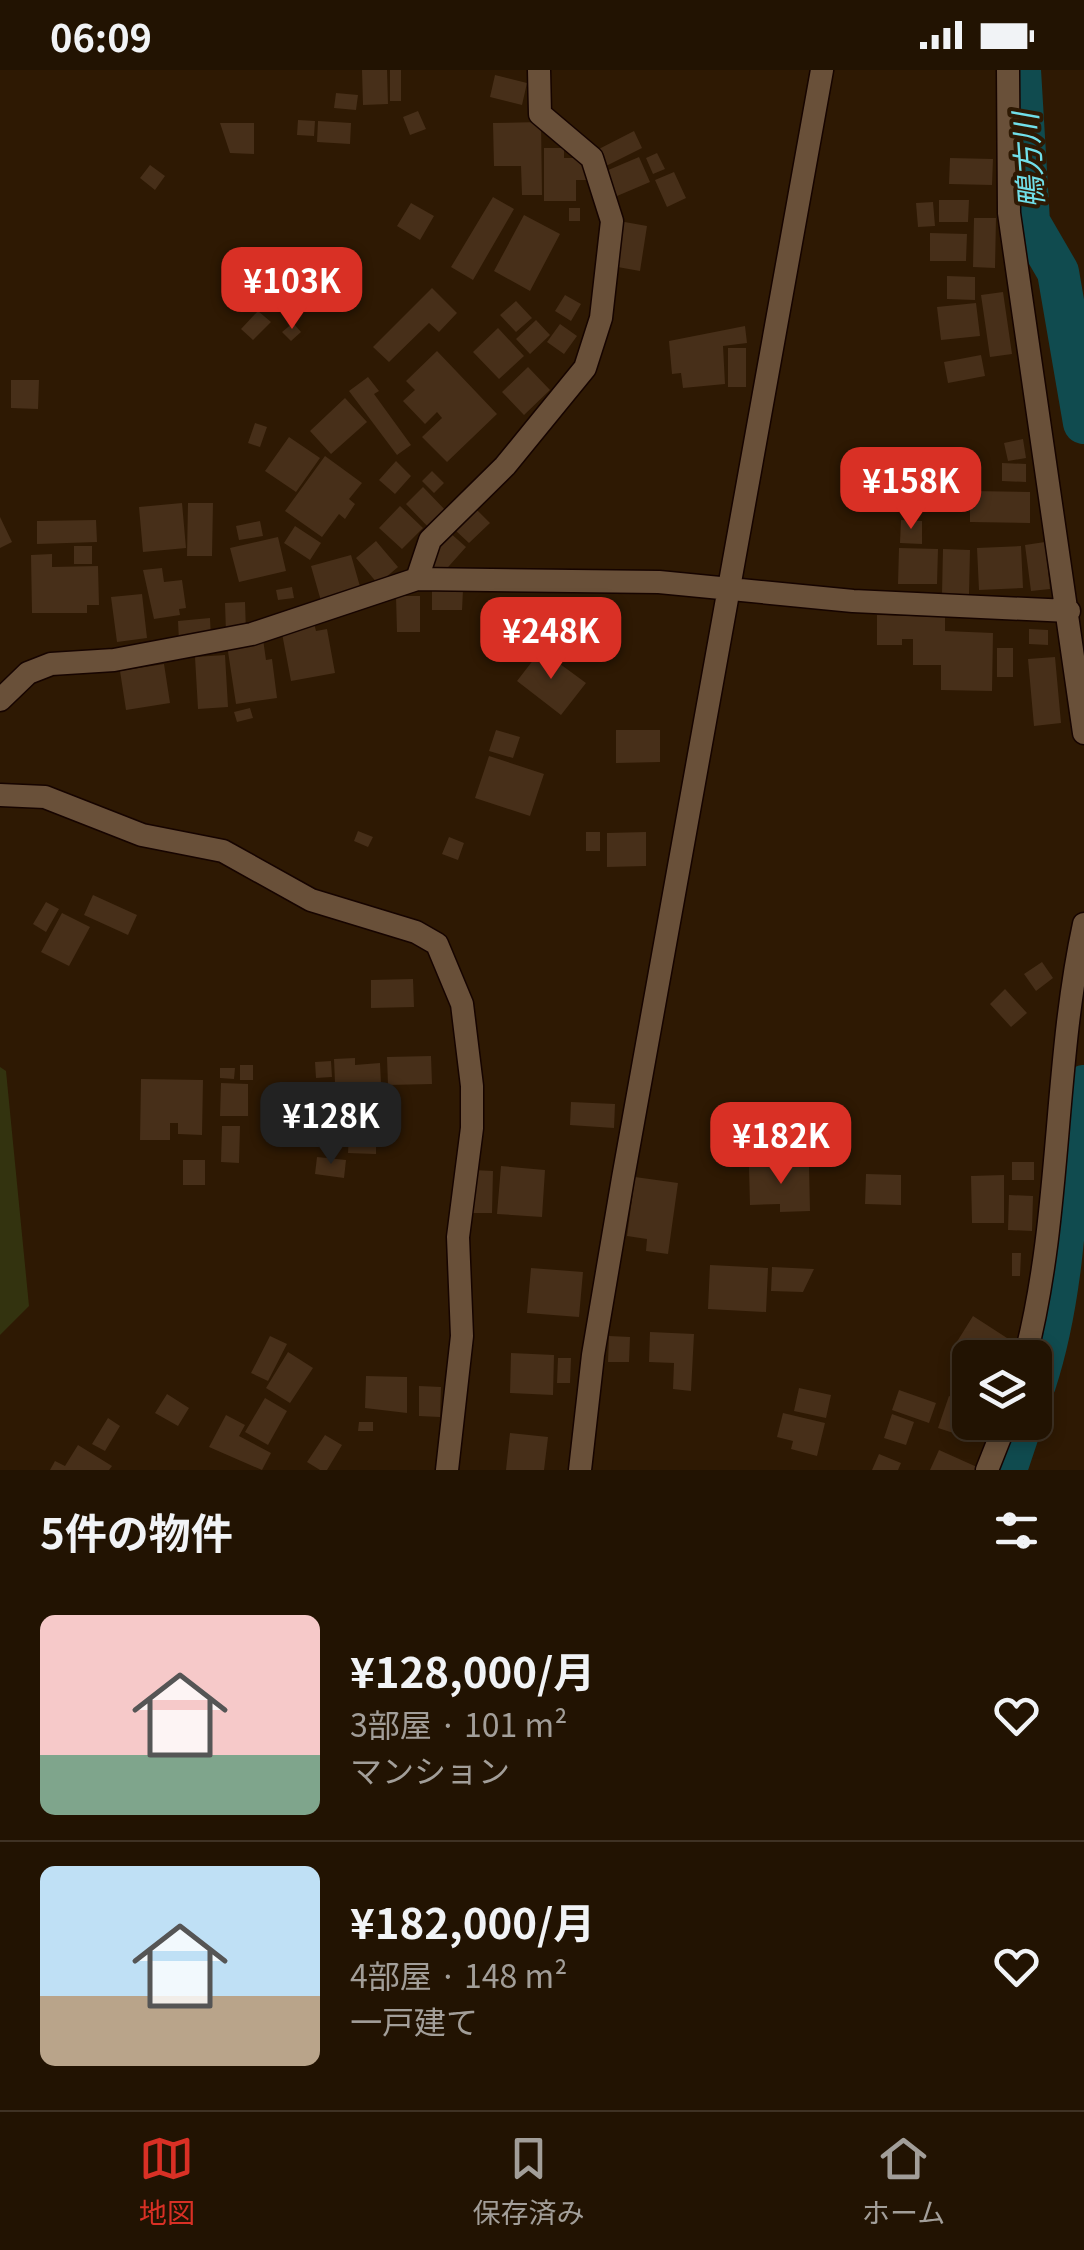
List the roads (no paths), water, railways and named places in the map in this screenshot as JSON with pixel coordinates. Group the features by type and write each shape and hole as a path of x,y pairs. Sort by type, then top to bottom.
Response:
{"street":[{"path":"418,579 430,540 505,466 585,368 602,318 612,221 592,158 540,114 539,70"},
{"path":"580,1470 613,1237 822,70"},
{"path":"1008,70 1010,213 1084,733"},
{"path":"0,700 28,673 51,664 114,660 252,634 418,579 658,582 853,601 1069,611"},
{"path":"0,795 45,797 142,835 223,850 311,900 416,932 437,944 462,1004 472,1086 472,1128 458,1237 462,1336 447,1470"},
{"path":"1029,1340 1041,1280 1071,984 1084,924"},
{"path":"988,1470 999,1440"}],"waterway":[{"name":"鴨方川","path":"1020,70 1029,222 1058,272 1084,423"},
{"name":"鴨方川","path":"1047,1340 1058,1278 1074,1098 1084,1086"},
{"name":"鴨方川","path":"1006,1470 1016,1440"}]}
